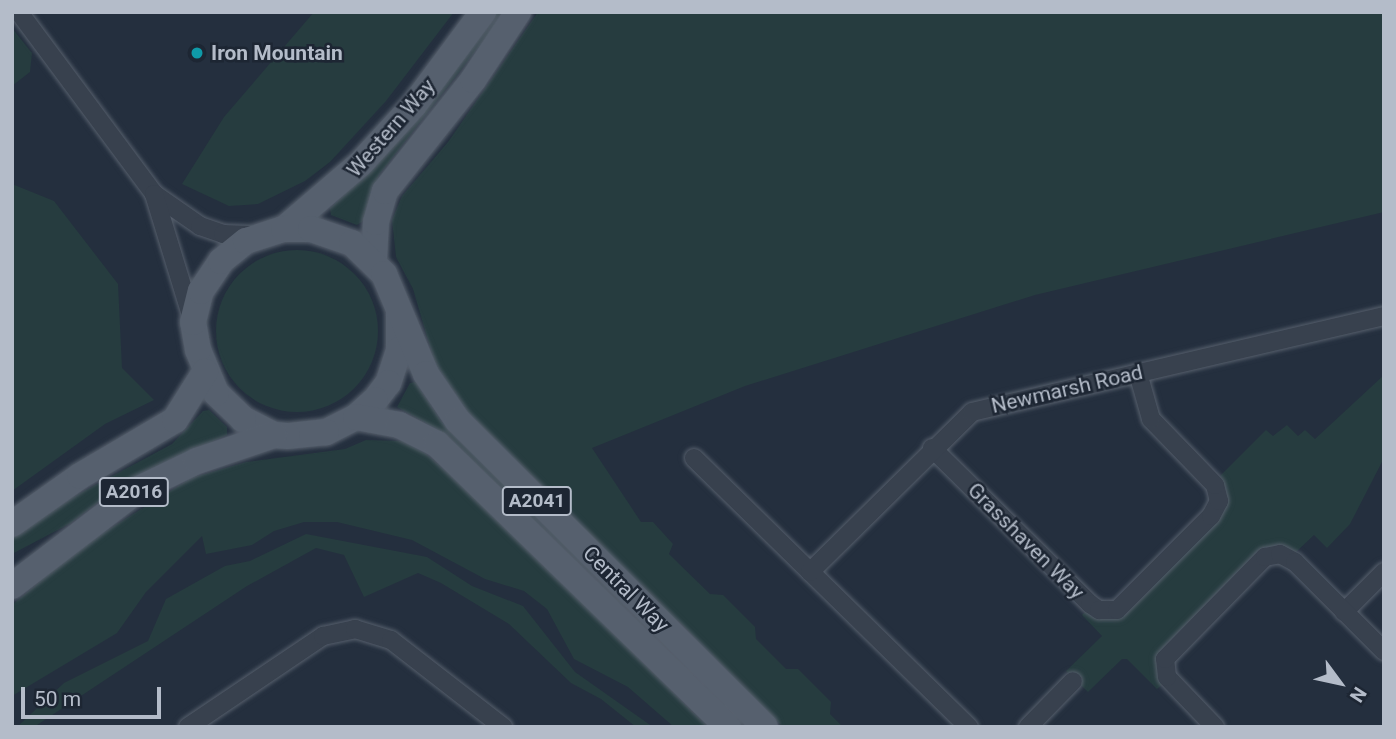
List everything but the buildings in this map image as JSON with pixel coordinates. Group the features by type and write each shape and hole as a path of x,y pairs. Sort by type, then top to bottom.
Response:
{"main road":[{"name":"Western Way","path":"273,232 342,183 370,154 414,105 483,12"},
{"name":"Western Way","path":"374,260 376,222 385,191 473,80 518,12"},
{"path":"273,232 335,235 374,260 399,311 400,350 388,383 356,417 326,432 274,435 229,408 205,372 193,322 201,291 221,261 273,232"},
{"name":"Central Way","path":"399,311 426,374 458,421 765,727"},
{"name":"A2016","path":"12,524 80,476 175,420 205,372"},
{"name":"Central Way","path":"356,417 399,425 437,444 728,727"},
{"name":"A2016","path":"12,586 139,489 197,461 274,435"}],"street":[{"path":"19,12 154,194 200,226 223,234 273,232"},
{"path":"154,194 193,322"},
{"name":"Newmarsh Road","path":"810,572 932,448 972,412 1384,316"},
{"name":"Grasshaven Way","path":"932,448 1090,604 1099,610 1117,610 1211,516 1219,501 1215,485 1151,419 1138,373"},
{"path":"694,458 969,727"},
{"path":"1215,727 1167,677 1166,659 1258,562 1272,555 1288,557 1384,651"},
{"path":"1344,612 1384,572"},
{"path":"188,727 207,721 323,636 355,629 391,640 503,727"},
{"path":"1028,727 1073,681"}],"green space":[{"path":"314,12 454,12 386,101 330,162 305,181 258,204 229,206 182,184 224,117"},
{"path":"496,12 506,12 379,175 363,221 357,225 331,215 330,208 368,172"},
{"path":"538,12 1384,12 1384,212 1035,295 745,386 592,448 641,522 653,522 673,544 669,554 710,594 723,595 755,627 756,639 786,669 798,669 831,702 830,714 843,727 783,727 476,425 435,364 413,289 396,257 392,220 402,196 448,142"},
{"path":"12,28 32,53 30,72 12,86"},
{"path":"12,184 54,201 118,284 122,368 154,400 105,424 12,491"},
{"path":"297,250 328,256 355,273 372,300 378,331 372,362 355,389 328,406 297,412 266,406 239,389 222,362 216,331 222,300 239,273 266,256"},
{"path":"1384,375 1384,458 1350,524 1327,548 1314,535 1295,553 1281,546 1255,554 1164,647 1157,659 1163,684 1157,689 1127,659 1122,659 1088,692 1066,671 1102,636 1082,615 1087,610 1101,618 1118,617 1218,519 1219,477 1266,430 1273,436 1287,425 1298,436 1305,430 1315,439"},
{"path":"416,382 441,421 751,727 740,727 438,430 397,407 410,383"},
{"path":"209,410 227,427 227,435 126,481 71,523 12,554 12,536 62,503 172,444 203,411"},
{"path":"366,440 403,441 425,453 481,501 708,727 674,727 628,687 574,659 547,609 524,591 485,579 412,540 337,522 304,522 274,531 252,545 206,554 202,536 146,592 117,633 12,696 12,605 82,546 191,478 246,462 345,449"},
{"path":"306,534 427,557 472,586 523,606 575,672 653,727 636,727 601,699 571,683 509,624 441,583 418,573 364,597 344,555 316,548 247,586 34,727 17,727 64,683 148,641 166,599 225,566 250,561"}],"place":[{"name":"Iron Mountain","path":"197,53"}]}
